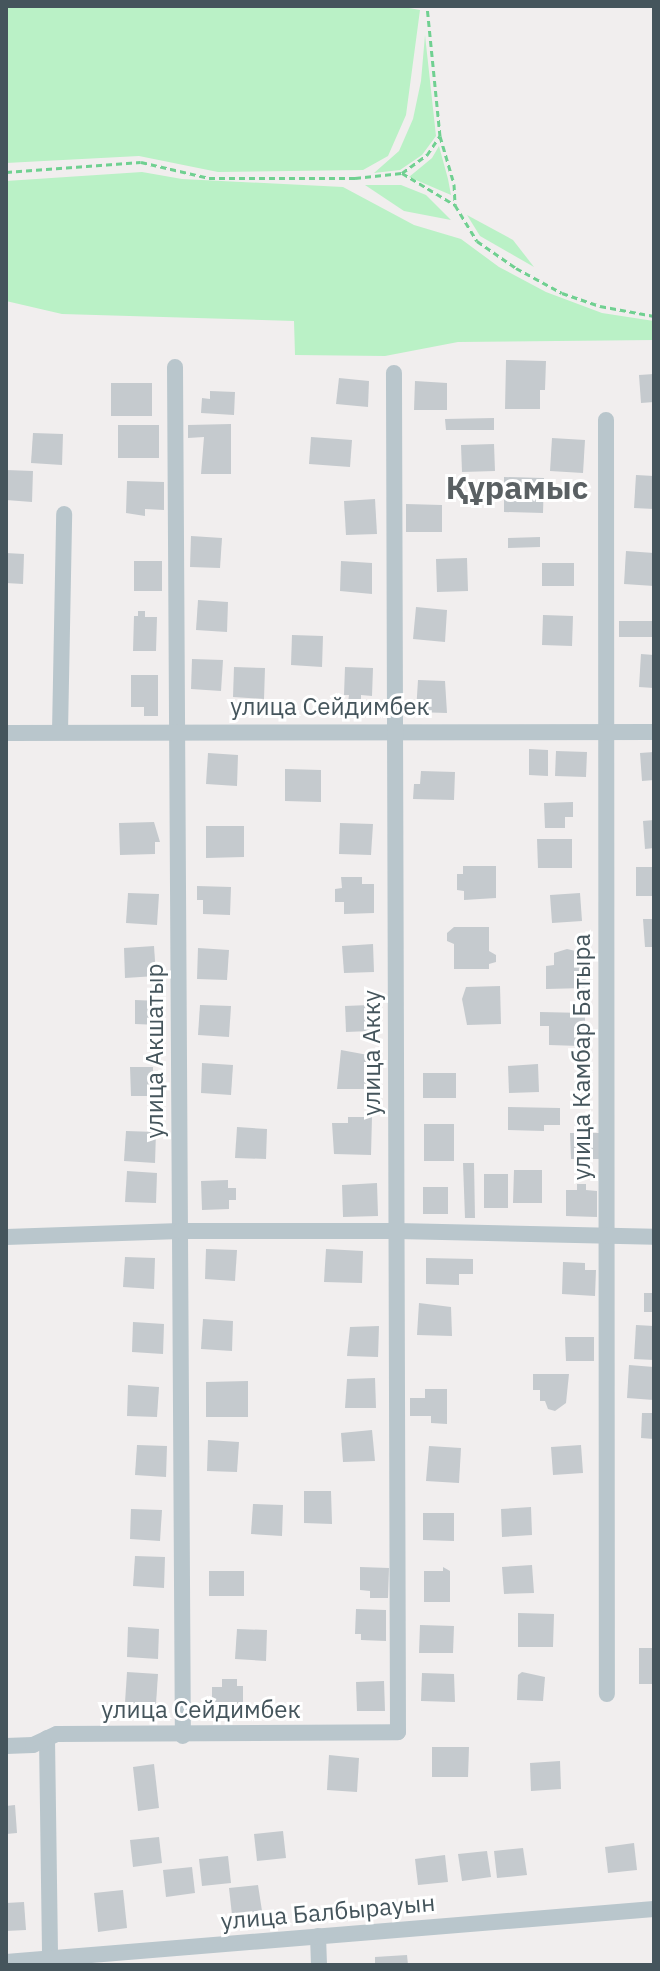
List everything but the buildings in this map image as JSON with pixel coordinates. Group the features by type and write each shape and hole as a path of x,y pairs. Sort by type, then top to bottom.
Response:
{"street":[{"name":"улица Акшатыр","path":"175,367 183,1736"},
{"name":"улица Акку","path":"394,373 398,1732"},
{"name":"улица Камбар Батыра","path":"606,420 607,1694"},
{"path":"60,732 64,514"},
{"name":"улица Сейдимбек","path":"6,733 654,732"},
{"path":"6,1237 180,1231 397,1231 654,1237"},
{"name":"улица Сейдимбек","path":"6,1746 33,1745 57,1734 183,1736 398,1732"},
{"path":"47,1738 50,1957"},
{"name":"улица Балбырауын","path":"6,1962 50,1957 100,1960 318,1936 654,1909"},
{"path":"318,1936 319,1965"}],"path":[{"path":"427,6 440,136 454,184 455,205"},
{"path":"6,172 141,162 209,178 355,178 402,173 427,155 440,136"},
{"path":"402,173 455,205 477,241 516,268 562,293 600,306 654,316"}],"green space":[{"path":"6,6 398,6 420,10 406,115 388,156 363,170 218,172 139,156 6,163"},
{"path":"425,35 436,136 422,155 400,170 374,173 399,151 413,119 421,81"},
{"path":"439,146 451,195 409,177 432,158"},
{"path":"142,172 182,179 343,187 414,225 461,239 499,267 546,292 602,313 654,321 654,340 458,342 385,356 295,355 294,321 62,314 6,301 6,181"},
{"path":"365,185 401,185 426,195 451,220 404,211"},
{"path":"467,215 513,240 534,267 480,236"}],"district":[{"name":"Құрамыс","path":"517,487"}]}
